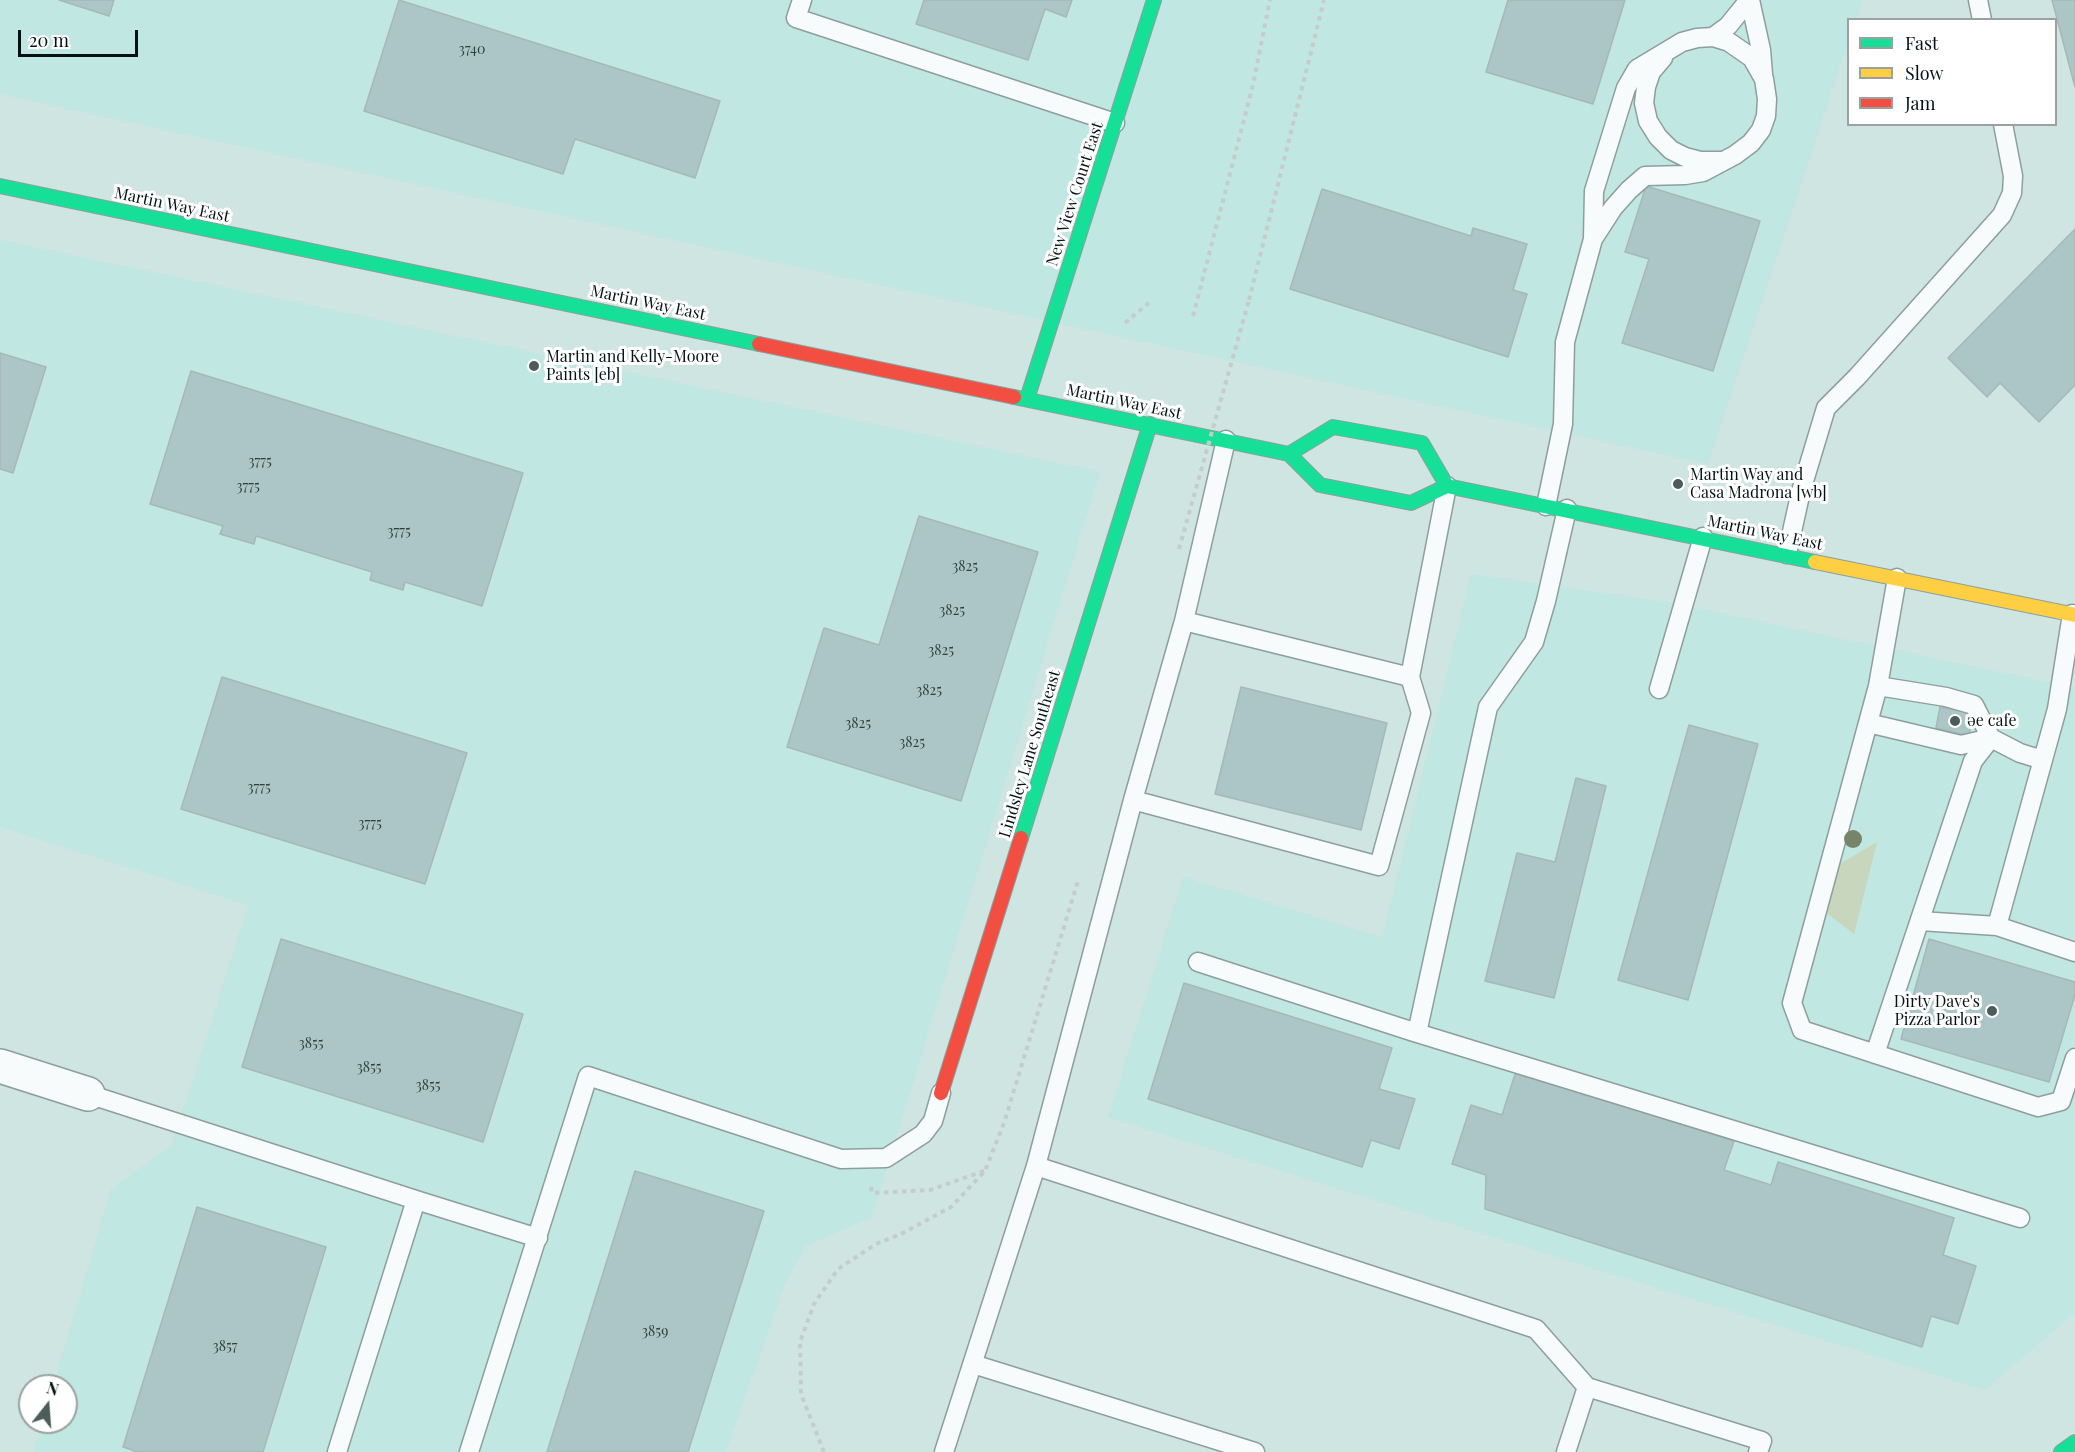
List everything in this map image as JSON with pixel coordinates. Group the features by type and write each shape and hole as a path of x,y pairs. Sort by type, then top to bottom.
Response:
{"main road":[{"name":"New View Court East","path":"1027,399 1154,0"},
{"name":"Martin Way East","path":"0,186 1289,454"},
{"name":"Lindsley Lane Southeast","path":"941,1093 1150,424"},
{"path":"1333,427 1422,443 1448,486 1411,503 1320,485 1289,454 1333,427"},
{"name":"Martin Way East","path":"1448,486 1787,554 2073,615"},
{"path":"2061,1452 2075,1442"}],"street":[{"path":"0,1066 88,1094"}],"lane":[{"path":"802,0 796,18 1115,123"},
{"path":"1713,37 1728,26 1750,0"},
{"path":"1593,239 1613,208 1645,176 1703,172 1735,155 1761,130 1766,116 1767,99 1761,50 1750,0"},
{"path":"1978,0 1982,18"},
{"path":"1546,506 1563,424 1565,342 1593,239 1594,191 1626,88 1638,69 1682,42 1697,38 1713,37 1729,42 1752,58 1764,79"},
{"path":"1670,50 1651,72 1646,87 1644,103 1648,121 1658,137 1671,150 1700,161 1722,161"},
{"path":"1787,554 1801,491 1826,408 1857,377 2002,215 2012,193 2013,176 2003,126"},
{"path":"944,1452 1036,1166 1133,800 1184,621 1226,440"},
{"path":"1133,800 1379,866 1421,713 1410,677 1448,486"},
{"path":"1417,1033 1488,707 1534,642 1567,509"},
{"path":"1659,689 1703,537"},
{"path":"1897,578 1878,686 1792,1003 1802,1030 2038,1107 2061,1101 2075,1058"},
{"path":"1997,926 2057,709 2073,615"},
{"path":"1184,621 1410,677"},
{"path":"1878,686 1946,697 1974,705 1991,738 2020,753 2043,760"},
{"path":"1868,723 1961,745 1991,738"},
{"path":"1875,1054 1973,760 1991,738"},
{"path":"1920,921 1997,926 2075,952"},
{"path":"1198,962 1417,1033 2020,1218"},
{"path":"469,1452 588,1077 841,1159 886,1158 923,1134 933,1121 941,1093"},
{"path":"88,1094 538,1238"},
{"path":"1036,1166 1536,1329 1587,1387 1762,1441 1758,1452"},
{"path":"337,1452 416,1200"},
{"path":"973,1364 1255,1452"},
{"path":"1566,1452 1587,1387"}],"path":[{"path":"1193,316 1253,85 1270,0"},
{"path":"1179,549 1249,300 1324,0"},
{"path":"1125,323 1151,301"},
{"path":"863,1158 873,1193 930,1190 985,1171"}],"shaded area":[{"path":"0,0 1862,0 1856,18 1847,18 1847,45 1708,464 0,94"},
{"path":"0,240 1100,472 872,1217 806,1246 785,1284 726,1452 33,1452 38,1434 78,1434 78,1374 57,1374 111,1189 172,1145 248,905 0,827"},
{"path":"1471,574 1667,602 2075,688 2075,1313 1985,1390 1108,1117 1183,877 1382,937"},
{"path":"1877,842 1854,934 1815,904 1823,874"}],"building":[{"path":"59,0 114,0 109,16"},
{"path":"399,0 720,101 695,178 575,139 563,174 364,111"},
{"path":"924,0 1072,0 1066,17 1045,9 1028,60 916,24"},
{"path":"1508,0 1625,0 1593,104 1486,72"},
{"path":"2052,0 2075,0 2075,87 2057,18"},
{"path":"1646,186 1760,221 1713,371 1622,343 1649,259 1625,252"},
{"path":"1322,189 1471,236 1473,228 1527,244 1513,290 1527,294 1508,357 1290,289"},
{"path":"2075,229 2075,385 2039,422 2000,383 1987,397 1948,358"},
{"path":"0,353 46,367 13,473 0,469"},
{"path":"191,371 523,473 482,606 405,582 403,590 370,580 372,572 256,536 254,544 220,534 223,526 150,504"},
{"path":"919,516 1038,552 961,801 787,747 824,628 879,645"},
{"path":"222,677 467,753 425,884 181,809"},
{"path":"1241,687 1387,723 1361,830 1215,794"},
{"name":"əe cafe","path":"1940,707 1973,713 1969,736 1936,728"},
{"path":"1689,725 1758,744 1688,1000 1618,980"},
{"path":"1576,778 1606,786 1554,998 1485,981 1517,853 1555,862"},
{"path":"281,939 523,1014 483,1142 242,1067"},
{"path":"1929,939 2075,982 2075,995 2049,1082 1901,1039"},
{"path":"1184,983 1392,1048 1379,1089 1415,1099 1399,1149 1371,1140 1362,1167 1148,1099"},
{"path":"1516,1071 1734,1141 1724,1170 1771,1185 1778,1162 1954,1218 1943,1255 1976,1266 1958,1324 1931,1316 1922,1347 1485,1209 1486,1175 1452,1164 1471,1105 1502,1115"},
{"path":"635,1171 764,1211 688,1452 547,1452"},
{"path":"197,1207 326,1247 263,1452 138,1452 123,1447"}],"traffic: fast":[{"path":"1027,399 1154,0"},
{"path":"0,186 759,344"},
{"path":"1014,397 1289,454 1320,485 1411,503 1447,486 1815,562"},
{"path":"1021,838 1150,424"},
{"path":"1289,454 1333,427 1422,443 1447,486"},
{"path":"2061,1452 2075,1442"}],"traffic: slow":[{"path":"1815,562 2075,615"}],"traffic: jam":[{"path":"759,344 1014,397"},
{"path":"941,1093 1021,838"}],"place":[{"name":"Martin and Kelly-Moore Paints [eb]","path":"534,366"},
{"name":"Martin Way and Casa Madrona [wb]","path":"1678,484"},
{"name":"əe cafe","path":"1955,721"},
{"name":"Dirty Dave's Pizza Parlor","path":"1992,1011"}]}
